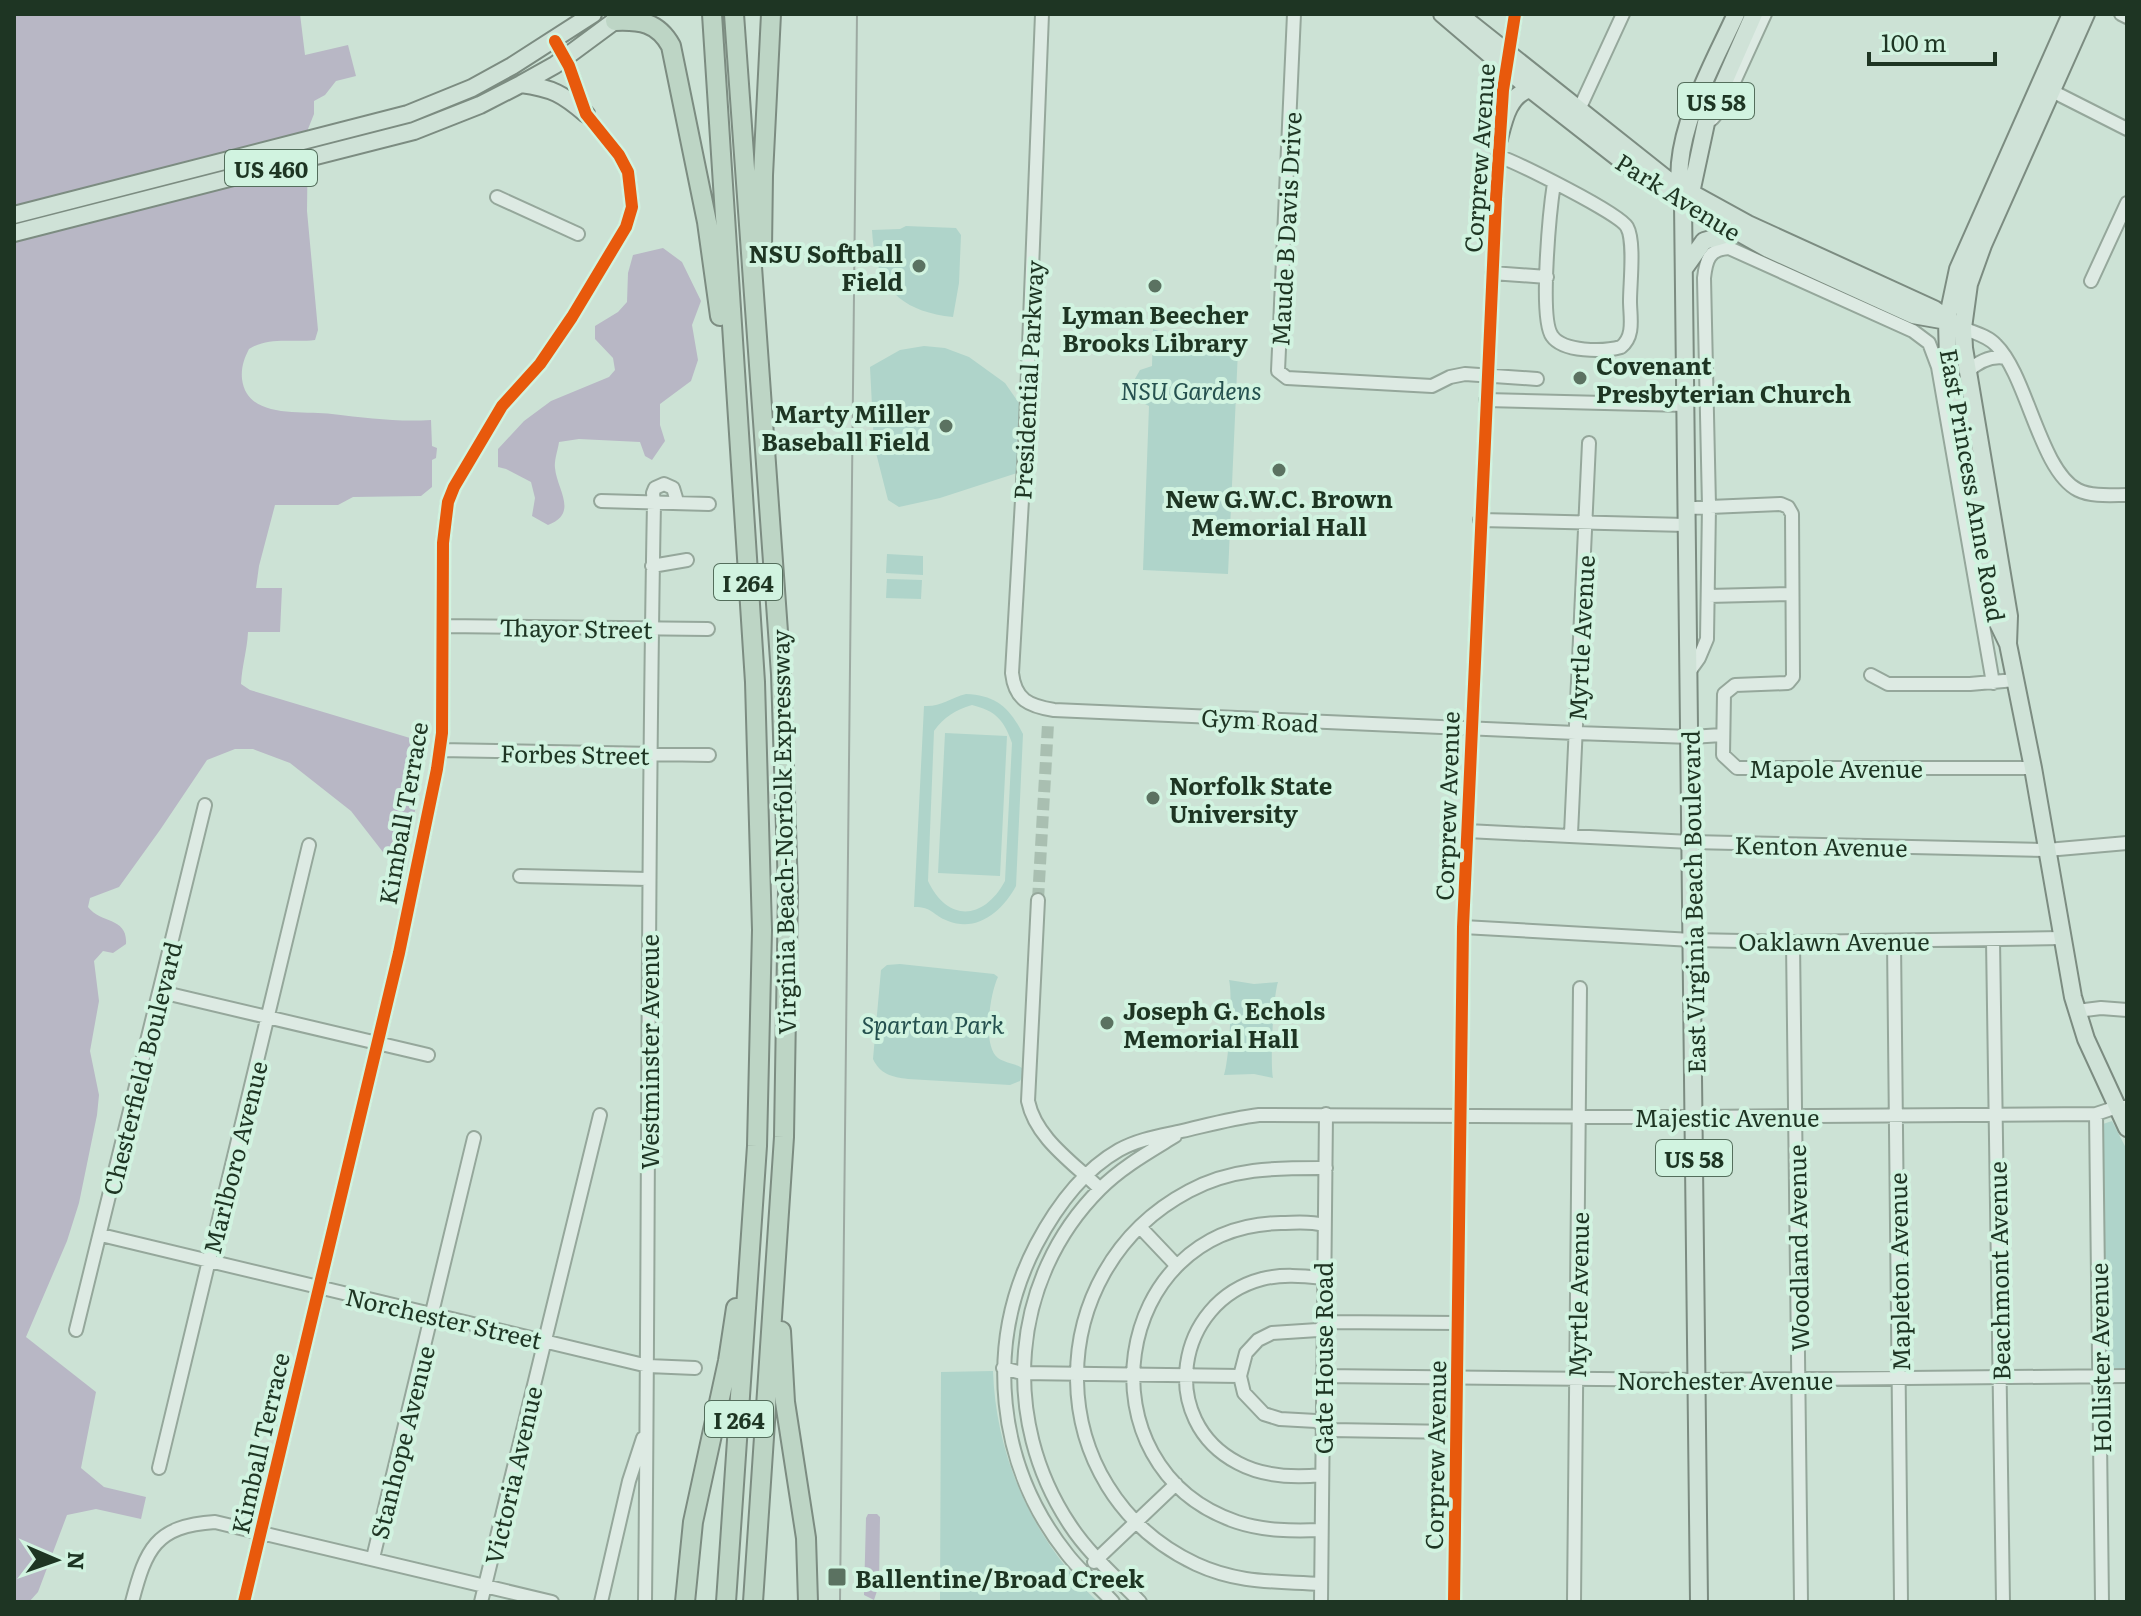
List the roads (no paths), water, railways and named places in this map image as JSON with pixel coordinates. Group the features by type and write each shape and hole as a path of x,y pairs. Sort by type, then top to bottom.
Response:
{"highway":[{"name":"Virginia Beach-Norfolk Expressway","path":"712,14 755,682 761,877 759,1083 751,1247 726,1597"},
{"name":"Virginia Beach-Norfolk Expressway","path":"734,14 783,703 788,858 787,1074 753,1597"},
{"path":"763,431 766,323 762,205 771,14"},
{"path":"620,17 646,22 661,31 671,46 707,222 736,405"},
{"path":"685,1602 700,1482 751,1247"},
{"path":"777,1252 785,1402 805,1525 808,1602"}],"main road":[{"name":"US 460","path":"14,215 381,123 435,105 512,66 593,14"},
{"name":"Park Avenue","path":"1442,14 1576,116 1649,182 1684,194 1934,309 1947,321 1963,328"},
{"name":"Park Avenue","path":"1459,14 1507,61 1530,89 1576,116 1647,165 1735,232 1913,315 1947,321"},
{"name":"East Virginia Beach Boulevard","path":"1699,1602 1684,144 1694,109 1736,14"},
{"name":"East Virginia Beach Boulevard","path":"1684,194 1706,123 1754,14"},
{"name":"East Princess Anne Road","path":"2071,14 2046,88 1969,284 1963,328 1967,372 2009,616 2008,644 2062,938 2077,1011 2122,1107 2127,1128"},
{"name":"East Princess Anne Road","path":"2008,644 1996,619 1948,360 1947,321 1958,269 2046,88 2086,14"},
{"name":"US 460","path":"14,233 386,139 467,110 521,84 620,17"},
{"path":"521,84 553,90 586,114"},
{"path":"1499,147 1504,121 1515,97 1530,89"},
{"path":"1647,165 1668,165 1678,156 1684,144"},
{"path":"1684,269 1704,241 1735,232"}],"street":[{"name":"Presidential Parkway","path":"1042,14 1025,448 1012,673 1020,698 1032,706 1048,709"},
{"name":"Maude B Davis Drive","path":"1294,14 1278,371 1287,378 1432,386 1458,375 1537,379"},
{"name":"Corprew Avenue","path":"1454,1602 1463,927 1499,147 1515,14"},
{"path":"1576,116 1623,14"},
{"path":"1706,123 1723,106 1765,14"},
{"path":"2121,14 2127,17"},
{"name":"Kimball Terrace","path":"244,1602 399,953 440,750 444,522 454,487 502,406 561,335 626,227 632,207 628,172 619,155 586,114 565,57 555,41"},
{"path":"2046,88 2127,129"},
{"path":"1499,147 1626,226 1630,242 1630,334 1626,343 1615,348 1572,348 1558,342 1549,332 1546,323 1547,277 1554,183"},
{"path":"497,197 578,234"},
{"path":"2091,281 2127,203"},
{"path":"1735,232 1735,249"},
{"path":"1689,672 1707,639 1709,506 1704,278 1711,253 1720,249 1735,249 1913,331 1929,343 1938,367 1993,683"},
{"path":"1492,273 1547,277"},
{"path":"1963,328 1990,340 2006,358 2044,444 2068,483 2092,494 2127,495"},
{"path":"1967,372 1982,361 2006,358"},
{"path":"1486,400 1685,405"},
{"name":"Myrtle Avenue","path":"1571,834 1589,443"},
{"path":"654,503 655,488 664,484 673,488 674,502"},
{"path":"601,501 709,504"},
{"name":"Westminster Avenue","path":"645,1602 650,1106 648,879 654,503"},
{"path":"1480,520 1585,522 1686,516 1709,506 1781,504 1788,507 1792,514 1792,680"},
{"path":"652,566 687,560"},
{"path":"1708,596 1792,594"},
{"name":"Thayor Street","path":"443,626 708,629"},
{"path":"1871,675 1888,684 2015,680"},
{"path":"1722,735 1722,699 1727,690 1735,685 1806,680"},
{"name":"Gym Road","path":"1048,709 1471,728"},
{"path":"1048,709 1048,724"},
{"name":"Mapole Avenue","path":"1471,728 1691,737 1722,735 1723,755 1737,768 2033,768"},
{"name":"Forbes Street","path":"440,750 709,755"},
{"name":"Chesterfield Boulevard","path":"76,1330 205,805"},
{"name":"Kenton Avenue","path":"1467,831 1691,842 2047,850 2127,843"},
{"name":"Marlboro Avenue","path":"159,1468 309,845"},
{"path":"520,876 648,879"},
{"path":"1038,900 1028,1101 1035,1123 1044,1135 1100,1189"},
{"name":"Oaklawn Avenue","path":"1463,927 1692,940 1793,942 2062,938"},
{"name":"Beachmont Avenue","path":"1993,940 2003,1602"},
{"name":"Mapleton Avenue","path":"1894,941 1901,1602"},
{"name":"Woodland Avenue","path":"1793,942 1801,1602"},
{"name":"Myrtle Avenue","path":"1574,1602 1580,988"},
{"path":"161,992 428,1055"},
{"path":"2077,1011 2101,1008 2127,1010"},
{"name":"Majestic Avenue","path":"1113,1602 1053,1535 1019,1468 1009,1430 1003,1368 1011,1313 1023,1272 1055,1213 1086,1175 1111,1155 1130,1145 1247,1116 2096,1114 2122,1107"},
{"name":"Gate House Road","path":"1321,1602 1326,1114"},
{"name":"Hollister Avenue","path":"2096,1114 2102,1602"},
{"name":"Victoria Avenue","path":"481,1602 600,1115"},
{"path":"1140,1602 1069,1525 1045,1480 1031,1438 1022,1373 1029,1319 1047,1267 1073,1221 1100,1189 1130,1164 1185,1130"},
{"name":"Stanhope Avenue","path":"373,1558 474,1138"},
{"path":"1321,1584 1254,1582 1215,1572 1179,1555 1137,1521 1109,1487 1090,1448 1079,1409 1076,1374 1078,1341 1092,1296 1110,1261 1140,1227 1180,1196 1227,1175 1268,1168 1326,1168"},
{"path":"1321,1530 1275,1529 1237,1522 1202,1506 1176,1484 1156,1458 1140,1425 1132,1390 1132,1374 1137,1337 1145,1311 1177,1266 1204,1245 1236,1230 1268,1223 1323,1225"},
{"path":"1140,1227 1177,1266"},
{"name":"Norchester Street","path":"101,1235 648,1366 695,1368"},
{"path":"1322,1475 1266,1474 1226,1456 1198,1424 1189,1400 1186,1374 1196,1331 1213,1307 1225,1297 1264,1279 1294,1276 1323,1278"},
{"path":"1456,1432 1330,1430 1316,1421 1280,1419 1264,1414 1249,1401 1240,1376 1246,1353 1267,1335 1323,1328 1329,1322 1457,1323"},
{"path":"1003,1368 1022,1373 1240,1376"},
{"name":"Norchester Avenue","path":"1322,1376 1697,1380 2127,1376"},
{"path":"601,1602 629,1481 647,1428"},
{"path":"1084,1572 1176,1484"},
{"path":"132,1602 143,1562 153,1546 168,1533 194,1523 215,1522 552,1602"}],"tunnel":[{"path":"1038,900 1048,724"}],"tram line":[{"path":"840,1602 857,14"}],"place":[{"name":"NSU Softball Field","path":"919,266"},
{"name":"Lyman Beecher Brooks Library","path":"1155,286"},
{"name":"Covenant Presbyterian Church","path":"1580,378"},
{"name":"Marty Miller Baseball Field","path":"946,426"},
{"name":"New G.W.C. Brown Memorial Hall","path":"1279,470"},
{"name":"Norfolk State University","path":"1153,798"},
{"name":"Joseph G. Echols Memorial Hall","path":"1107,1023"},
{"name":"Ballentine/Broad Creek","path":"837,1577"}],"park label":[{"name":"NSU Gardens","path":"1191,389"},
{"name":"Spartan Park","path":"933,1023"}]}
